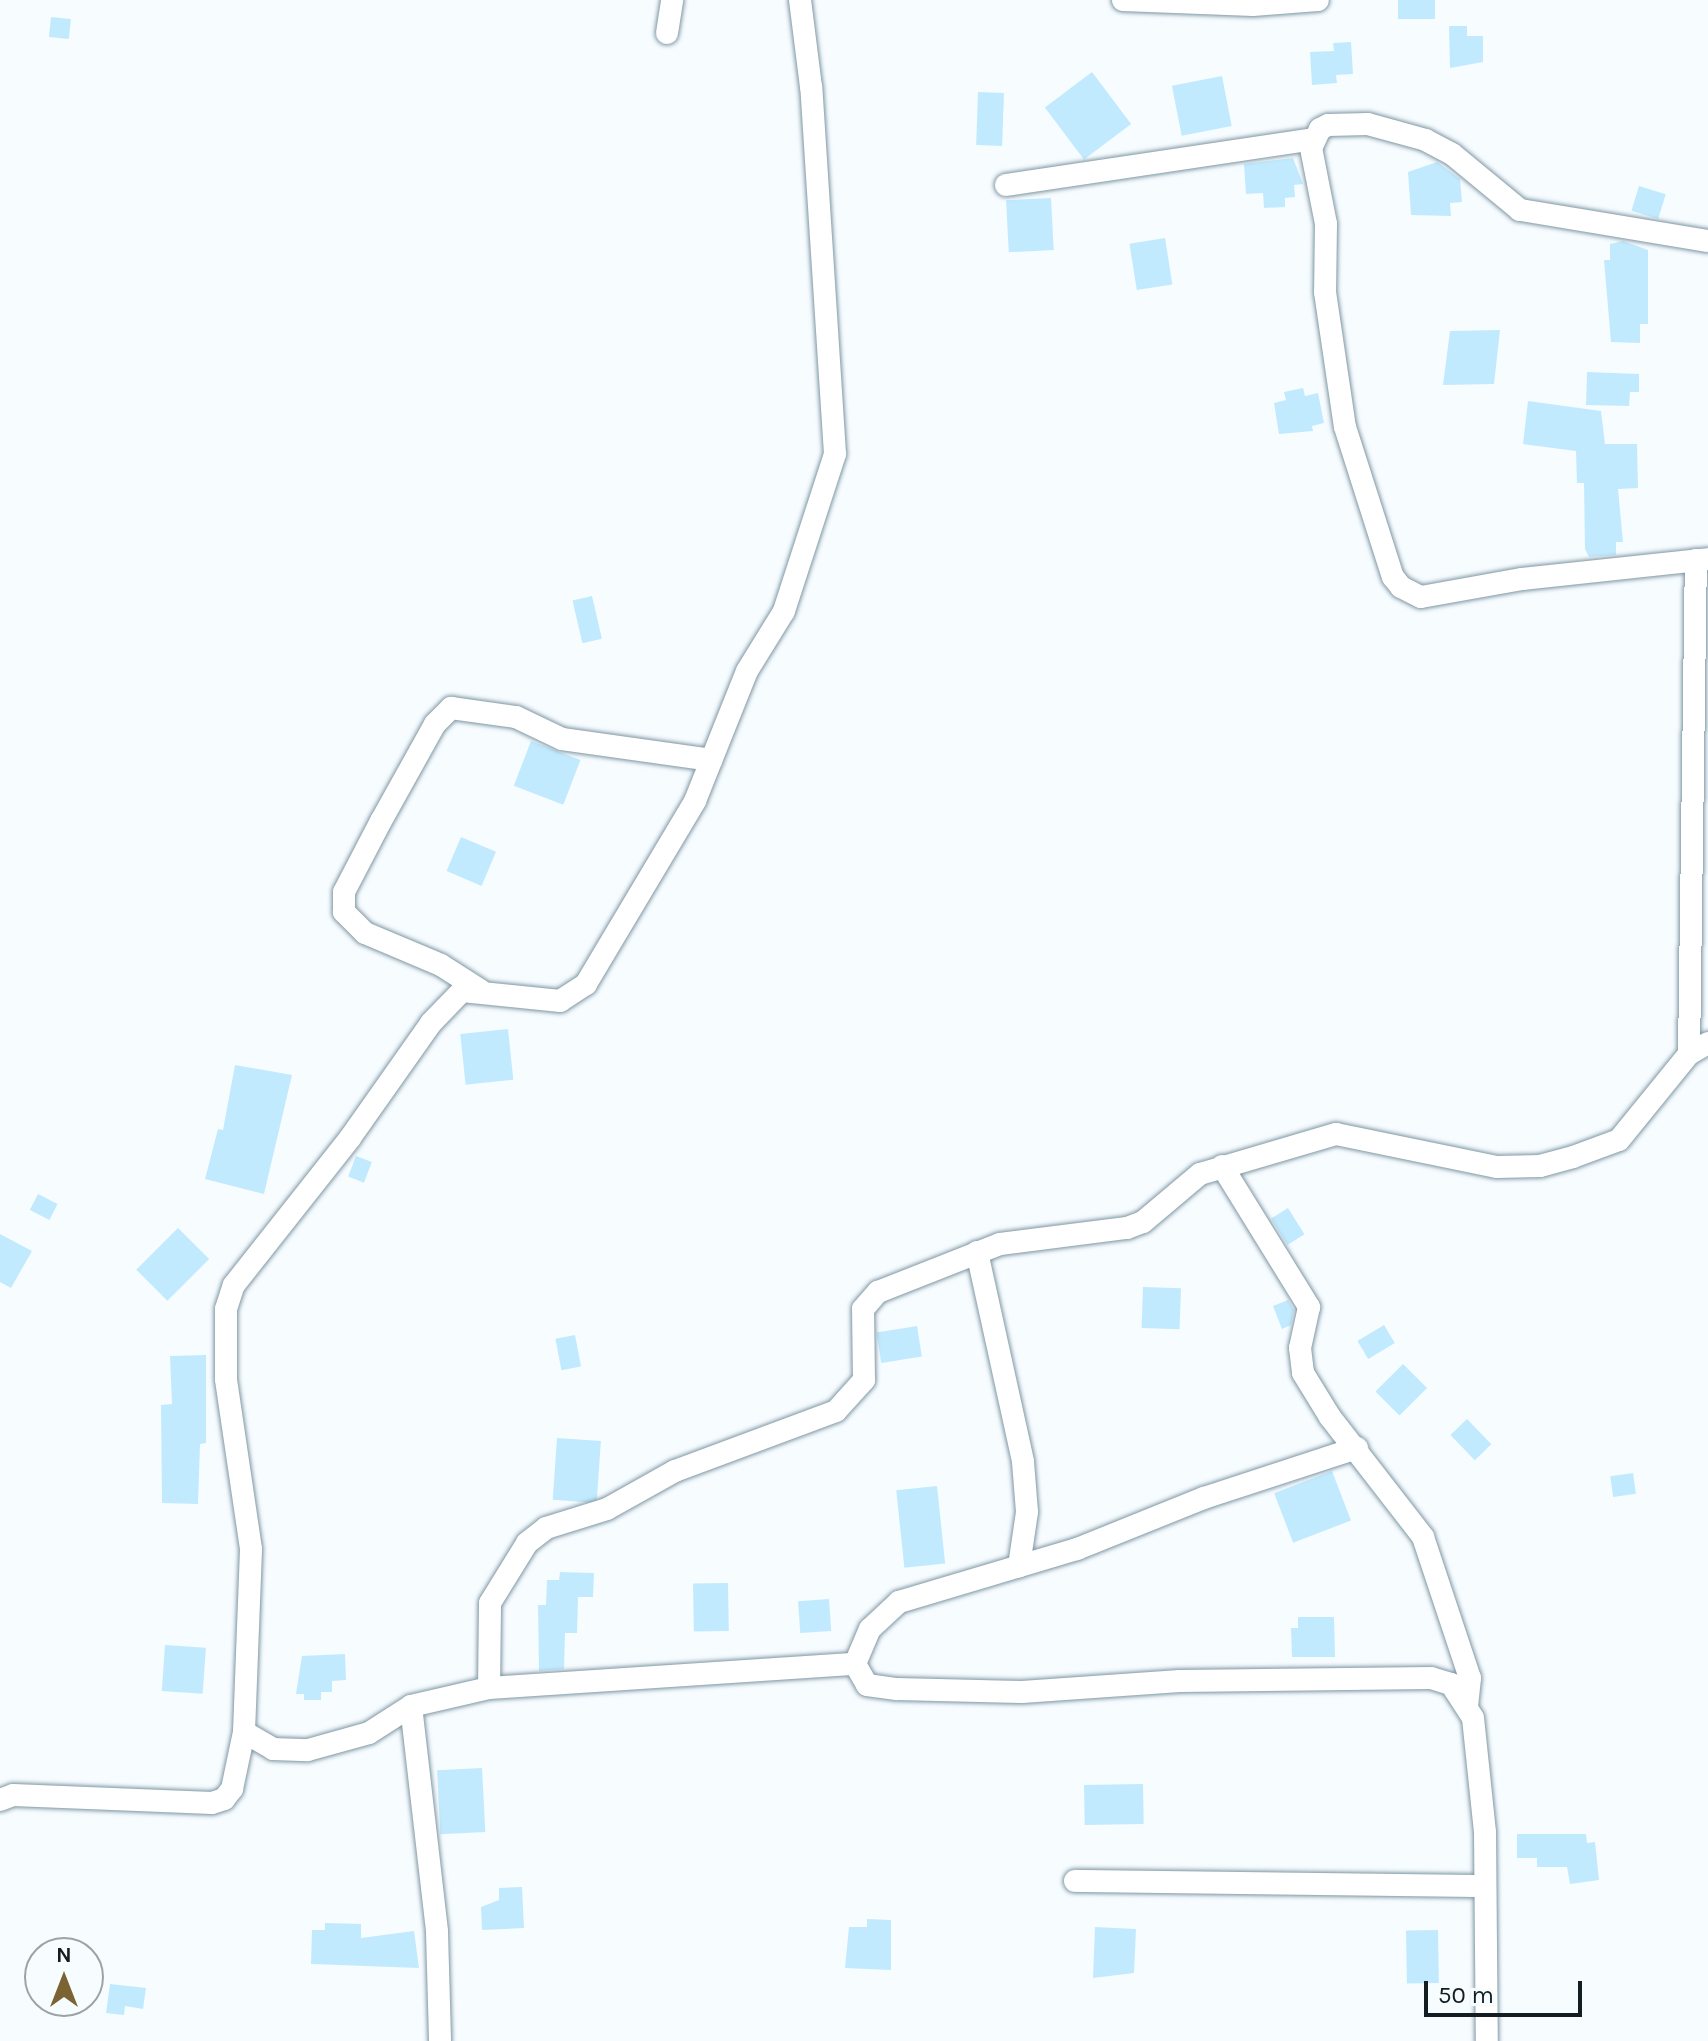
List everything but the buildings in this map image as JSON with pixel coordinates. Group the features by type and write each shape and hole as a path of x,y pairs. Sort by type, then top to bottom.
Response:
{"street":[{"path":"667,33 672,0"},
{"path":"0,1800 13,1795 212,1803 224,1799 232,1789 244,1732 251,1549 226,1379 226,1309 244,1269 350,1138 431,1023 462,991 480,990 560,1001 577,994 695,801 747,671 784,611 835,454 811,87 800,0"},
{"path":"1123,0 1278,5 1318,0"},
{"path":"1006,185 1313,139 1328,125 1368,124 1426,140 1452,154 1520,210 1708,241"},
{"path":"489,1688 490,1603 527,1543 546,1528 607,1509 675,1471 836,1411 859,1390 867,1371 866,1302 977,1252 1058,1233 1127,1228 1143,1222 1200,1174 1336,1134 1497,1167 1540,1166 1619,1140 1698,1048 1702,560 1522,579 1421,597 1401,587 1393,577 1345,427 1329,328 1326,224 1312,156 1313,139"},
{"path":"480,990 441,965 365,933 344,912 344,892 381,821 435,724 451,708 516,717 562,739 712,760"},
{"path":"1222,1166 1267,1244 1304,1296 1310,1317 1300,1348 1303,1373 1330,1417 1423,1537 1470,1678 1467,1705"},
{"path":"977,1252 1023,1462 1027,1512 1019,1566"},
{"path":"855,1664 870,1629 899,1602 1019,1566 1357,1448"},
{"path":"244,1732 273,1749 308,1750 369,1733 411,1706 489,1688 855,1664"},
{"path":"855,1664 867,1685 897,1689 1022,1692 1180,1681 1413,1676 1451,1684 1473,1718 1483,1817 1487,2041"},
{"path":"411,1706 437,1932 440,2041"},
{"path":"1075,1881 1485,1886"}]}
